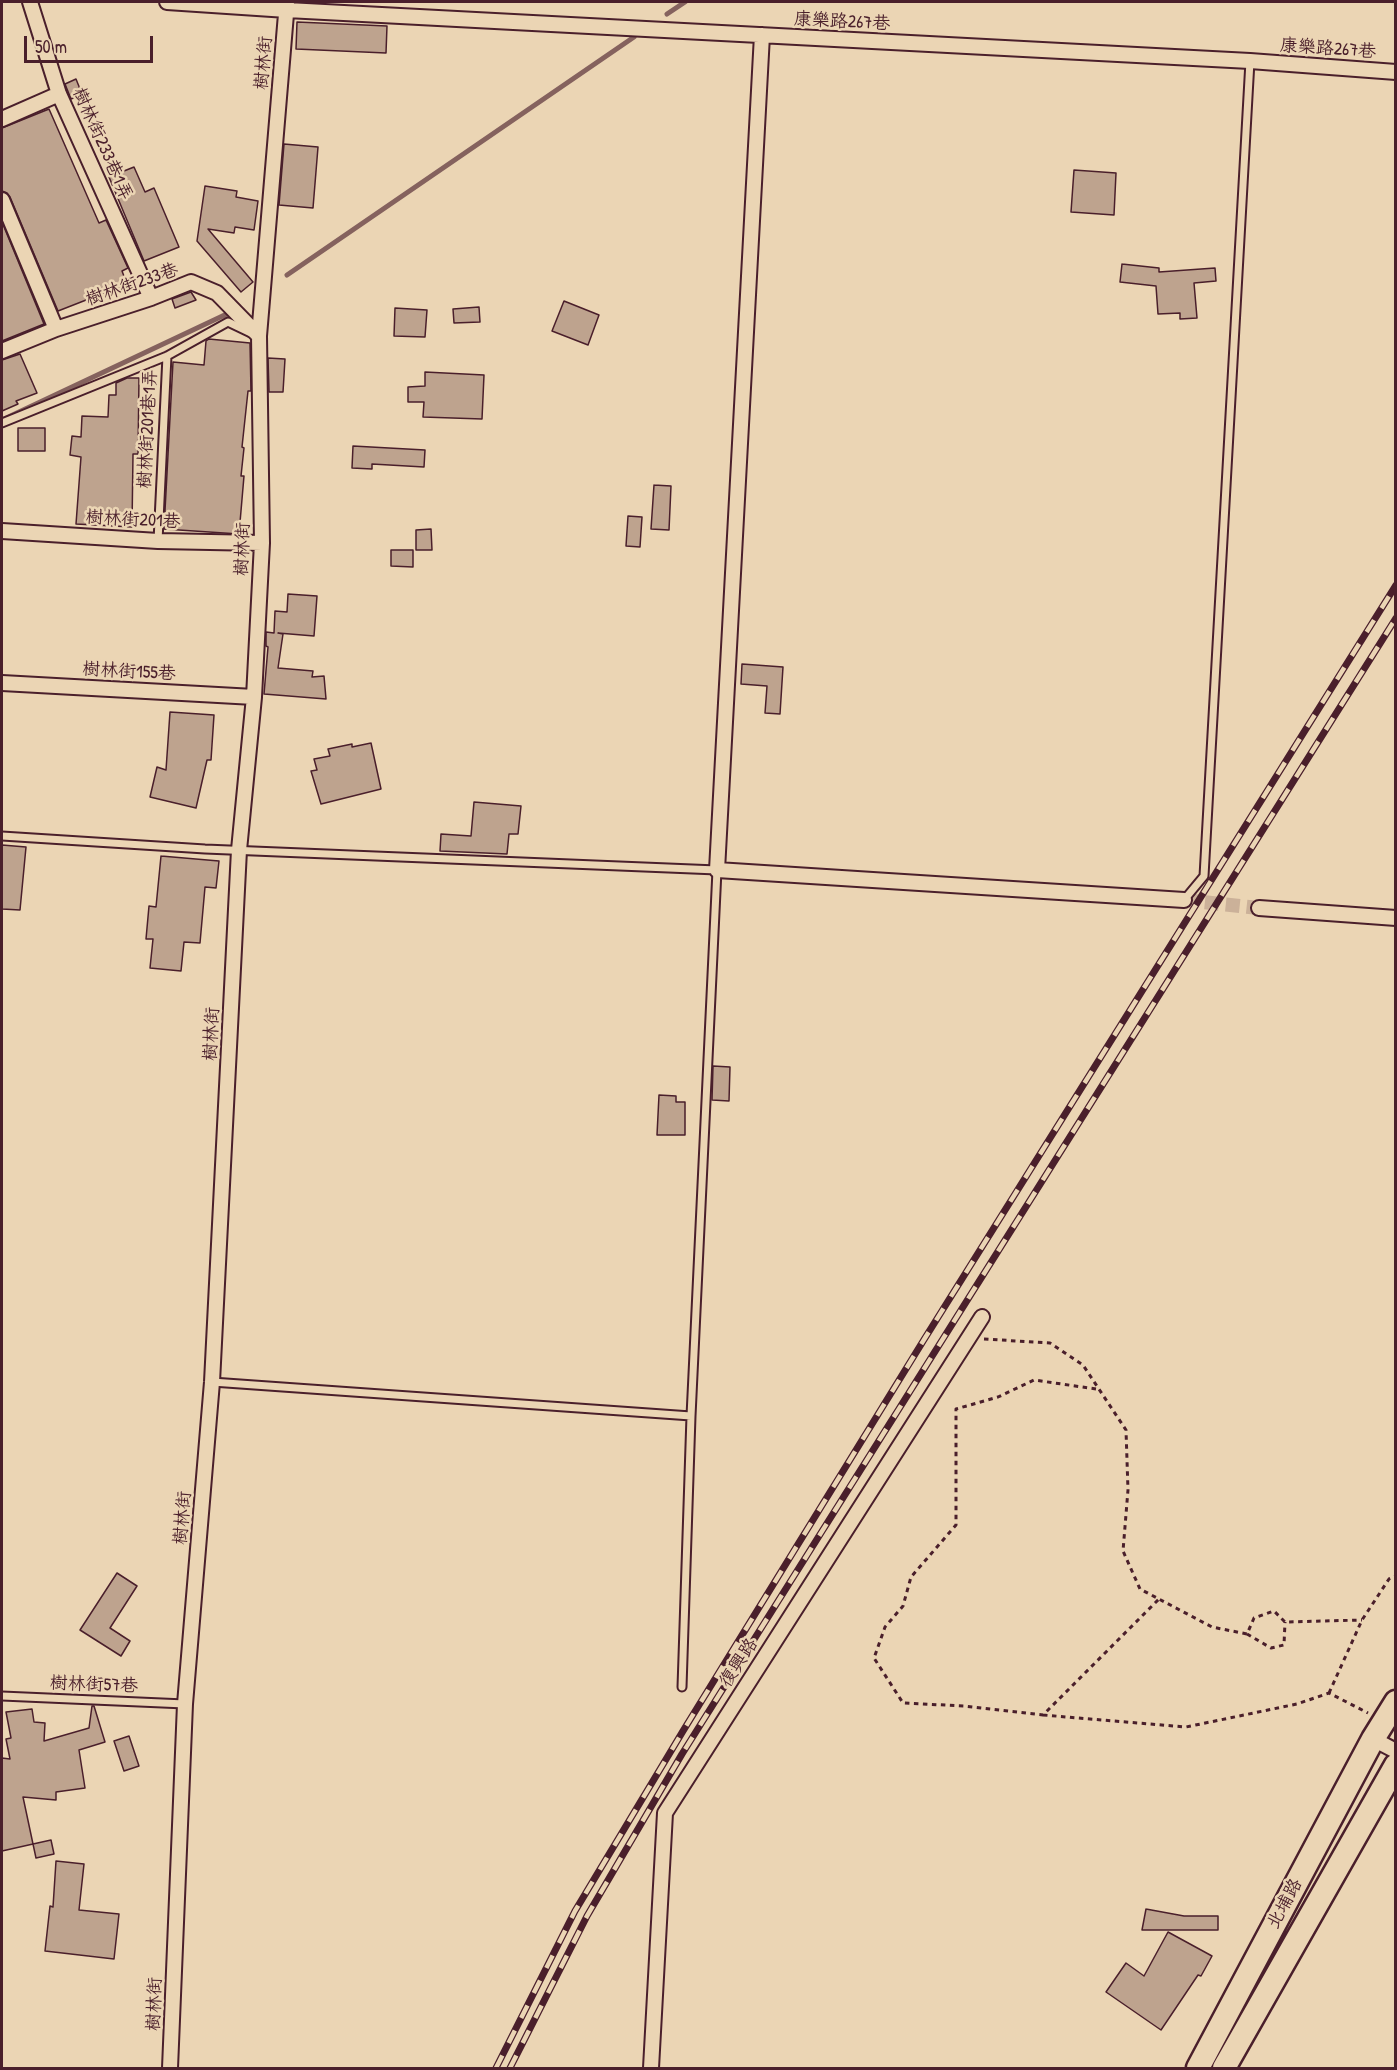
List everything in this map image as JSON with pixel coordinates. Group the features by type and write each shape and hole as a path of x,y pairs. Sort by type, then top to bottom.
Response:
{"main road":[{"name":"北埔路","path":"1198,2068 1384,1720"},
{"name":"北埔路","path":"1224,2068 1395,1765"}],"street":[{"name":"樹林街233巷1弄","path":"30,2 59,94 151,298"},
{"name":"康樂路267巷","path":"167,2 287,6 762,35 1250,61 1395,72"},
{"name":"樹林街","path":"170,2068 185,1704 212,1382 239,850 254,697 262,543 259,336 287,6"},
{"path":"762,35 717,870 1184,900"},
{"path":"2,119 59,94"},
{"path":"2,200 56,329"},
{"name":"樹林街233巷","path":"2,351 56,329 151,298 191,282 217,293 259,336"},
{"name":"樹林街201巷","path":"2,531 158,541 262,543"},
{"name":"樹林街155巷","path":"2,682 254,697"},
{"path":"1259,908 1395,918"},
{"name":"復興路","path":"651,2068 665,1813 982,1317"},
{"path":"1384,1720 1395,1751"}],"lane":[{"path":"1184,900 1204,876 1250,61"},
{"path":"2,423 167,356 228,322 259,336"},
{"name":"樹林街201巷1弄","path":"158,541 167,356"},
{"path":"2,836 239,850 717,870 691,1416 682,1687"},
{"path":"212,1382 691,1416"},
{"name":"樹林街57巷","path":"2,1696 185,1704"}],"path":[{"path":"968,1339 1050,1343 1083,1365 1096,1389 1126,1430 1128,1491 1123,1551 1140,1589 1212,1627 1247,1634 1271,1648 1284,1645 1285,1622"},
{"path":"1096,1389 1034,1380 998,1397 956,1409 956,1525 911,1577 903,1606 885,1627 874,1658 903,1703 964,1706 1186,1727 1297,1704 1329,1693 1384,1720"},
{"path":"1329,1693 1362,1620 1389,1579 1395,1576"},
{"path":"1044,1715 1159,1599"},
{"path":"1247,1634 1254,1618 1274,1611 1285,1622 1362,1620"}],"building":[{"path":"297,22 387,26 386,53 296,49"},
{"path":"76,79 82,94 71,99 65,84"},
{"path":"49,109 99,223 106,220 128,268 122,271 127,284 58,311 10,197 2,191 2,128"},
{"path":"284,144 318,147 313,208 279,205"},
{"path":"134,167 145,192 154,188 179,247 144,261 109,177"},
{"path":"1074,170 1116,173 1114,215 1071,212"},
{"path":"205,186 237,191 236,197 258,201 254,230 235,227 234,233 208,229 253,282 241,292 197,241"},
{"path":"2,222 44,324 2,341"},
{"path":"1122,264 1159,268 1159,272 1215,268 1216,281 1194,283 1197,318 1180,319 1180,313 1158,314 1156,286 1120,282"},
{"path":"191,292 196,300 175,308 172,299"},
{"path":"564,301 599,315 588,345 552,331"},
{"path":"479,307 480,322 454,323 453,309"},
{"path":"395,308 427,310 425,337 394,336"},
{"path":"209,339 250,343 251,391 248,391 242,447 244,448 241,476 244,476 239,534 164,529 173,362 204,365 206,341"},
{"path":"20,354 37,393 16,401 18,404 2,411 2,360"},
{"path":"268,358 285,359 283,392 269,392"},
{"path":"425,372 484,375 482,419 423,417 424,402 408,402 408,387 425,386"},
{"path":"127,378 139,378 138,454 133,454 132,527 76,524 81,457 70,455 72,436 81,437 82,416 108,417 109,395 116,395 116,383"},
{"path":"18,428 45,428 45,451 18,451"},
{"path":"353,446 425,450 424,467 372,464 372,469 352,468"},
{"path":"654,485 671,486 669,530 651,529"},
{"path":"628,516 642,517 640,547 626,546"},
{"path":"431,529 432,550 416,550 416,530"},
{"path":"391,550 413,550 413,567 391,566"},
{"path":"288,594 317,596 314,636 278,633 283,634 278,668 313,671 312,677 324,676 326,699 264,694 268,647 266,646 266,632 274,633 275,611 287,612"},
{"path":"742,664 783,667 780,714 765,713 767,686 741,684"},
{"path":"170,712 214,715 211,760 207,760 196,808 150,797 157,767 166,770"},
{"path":"371,743 381,789 321,804 311,771 317,770 314,759 330,756 328,749"},
{"path":"474,802 521,806 518,834 509,834 507,854 440,851 441,834 471,836"},
{"path":"2,845 26,847 20,910 2,909"},
{"path":"161,856 219,861 216,888 205,887 200,943 184,942 181,971 150,968 153,939 146,939 149,906 156,907"},
{"path":"713,1066 730,1067 729,1101 712,1100"},
{"path":"659,1095 676,1096 676,1102 685,1102 685,1135 657,1135"},
{"path":"117,1573 137,1586 110,1628 130,1641 121,1656 80,1630"},
{"path":"92,1706 94,1706 105,1742 79,1750 85,1788 56,1792 56,1800 23,1797 33,1844 2,1851 2,1758 10,1759 6,1739 11,1738 6,1712 32,1709 34,1722 45,1723 44,1741 89,1728"},
{"path":"129,1736 139,1766 124,1771 114,1741"},
{"path":"51,1840 54,1854 36,1858 33,1844"},
{"path":"56,1861 84,1864 79,1910 119,1914 114,1959 45,1951 50,1906 53,1907"},
{"path":"1146,1909 1184,1916 1218,1916 1218,1930 1142,1930"},
{"path":"1168,1932 1212,1956 1201,1976 1198,1975 1161,2030 1106,1992 1126,1963 1144,1976"}],"waterway":[{"path":"667,14 685,2"},
{"path":"287,275 634,37"},
{"path":"2,420 231,312"}],"tunnel":[{"path":"1184,900 1259,908"}],"railway":[{"path":"496,2068 575,1911 683,1731 925,1338 1396,585"},
{"path":"510,2068 587,1916 682,1754 1396,618"}]}
